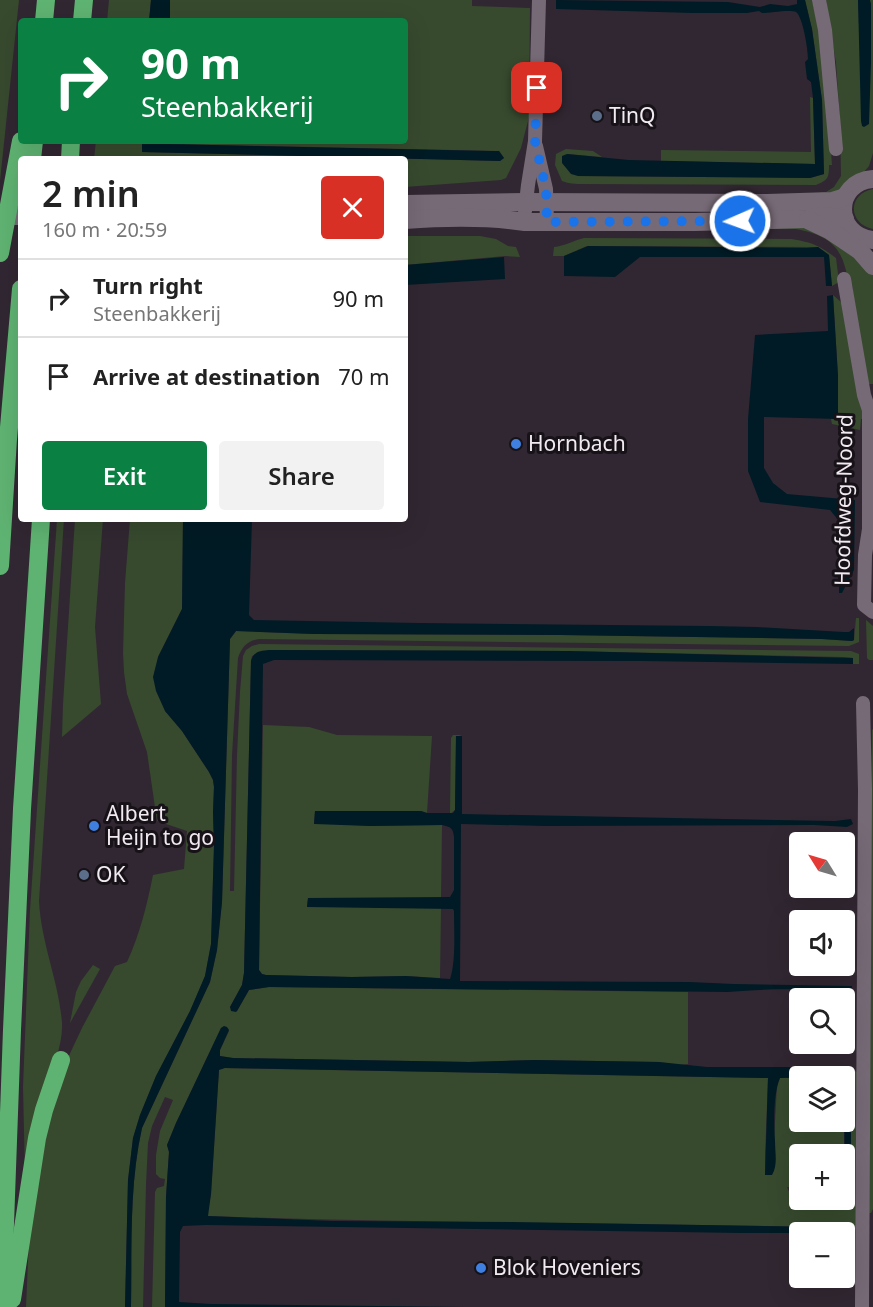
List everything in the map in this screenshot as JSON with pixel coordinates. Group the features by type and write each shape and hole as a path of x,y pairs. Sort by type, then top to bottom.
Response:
{"highway":[{"path":"44,18 46,0"},
{"path":"82,18 84,0"},
{"path":"0,252 18,157"},
{"path":"0,566 18,324"},
{"path":"2,1307 21,820 41,522"},
{"path":"11,1307 37,1138 61,1060"}],"main road":[{"path":"871,175 855,185 845,197 843,208 844,219 854,233 872,241"},
{"path":"408,204 767,203 832,201 845,197"},
{"path":"0,216 18,216"},
{"path":"408,220 470,218 525,222 695,222 807,219 822,216 844,219"},
{"path":"807,219 830,230 860,252 873,266"}],"street":[{"path":"525,222 535,141 539,0"},
{"path":"819,0 825,30 836,149"},
{"path":"535,141 546,185 547,222"},
{"name":"Hoofdweg-Noord","path":"844,279 864,395 870,402 868,411 869,529 865,555 868,609"},
{"path":"868,701 873,714"},
{"path":"862,1307 868,1232 865,789 868,701"}],"green space":[{"path":"0,0 19,0 0,181"},
{"path":"109,0 151,0 149,18 107,18"},
{"path":"170,0 472,0 472,6 530,8 529,117 521,148 506,178 501,180 408,187 408,159 500,161 504,158 499,151 166,144 408,144 408,18 170,18"},
{"path":"805,0 812,0 817,20 828,102 832,165 829,165 828,176 825,180 816,185 577,184 562,181 555,165 556,154 566,149 593,151 602,157 567,154 578,176 810,178 824,174 822,100 812,29"},
{"path":"826,0 858,0 860,50 871,63 870,0 873,0 873,153 869,166 863,173 833,196 802,195 826,192 834,187 841,176 836,63"},
{"path":"810,97 813,98 815,164 661,161 661,150 811,152"},
{"path":"96,144 142,144 142,152 301,156 94,156"},
{"path":"873,189 873,229 859,221 854,209 859,197"},
{"path":"584,228 814,228 866,264 873,275 873,384 867,384 852,284 838,251 821,236 796,229"},
{"path":"408,236 480,236 496,239 508,246 516,247 520,257 505,256 408,265"},
{"path":"584,238 792,239 816,245 836,258 839,282 832,286 829,255 818,247 587,246 564,256 553,256 554,247"},
{"path":"833,295 842,303 865,419 861,419 860,430 832,424 831,419 837,419 838,376"},
{"path":"57,522 64,522 39,901 40,917 60,1008 62,1031 25,1175 23,1087 30,910"},
{"path":"75,522 103,522 95,627 101,704 62,737"},
{"path":"130,522 183,522 182,609 158,657 165,711 182,731 213,780 214,846 211,944 205,976 190,1011 156,1076 133,1138 128,1180 125,1307 26,1307 31,1195 38,1154 66,1062 115,966 127,962 143,919 153,875 184,869 187,831 157,821 147,752 127,694 123,653"},
{"path":"856,618 859,618 859,642 849,646 259,639 246,645 238,658 232,755 230,891 234,891 237,755 243,656 252,646 259,644 851,651 859,654 859,664 853,664 853,658 843,657 568,651 269,650 252,656 244,973 242,985 230,1007 237,1011 249,990 269,987 688,992 688,1064 535,1060 469,1062 233,1058 219,1056 229,1031 224,1027 221,1028 167,1145 169,1152 166,1197 165,1307 152,1307 155,1192 157,1188 164,1186 165,1179 156,1174 156,1155 160,1131 173,1100 165,1097 152,1126 148,1143 143,1307 131,1307 133,1195 142,1128 210,982 217,950 222,902 230,639 236,631 852,641"},
{"path":"866,620 873,626 873,660 867,658"},
{"path":"263,725 309,727 337,735 432,736 427,813 421,811 315,811 314,823 371,826 442,825 441,898 308,898 307,906 441,908 440,978 266,975 259,970"},
{"path":"872,730 873,1209 871,1213 868,1213"},
{"path":"453,735 462,735 456,737 455,810 450,814 451,738"},
{"path":"93,965 100,969 70,1023 76,992"},
{"path":"224,1068 768,1078 765,1175 772,1175 777,1085 780,1078 789,1078 789,1132 844,1132 844,1144 789,1144 789,1187 787,1187 789,1210 855,1210 855,1144 851,1144 851,1132 855,1132 855,1071 858,1073 857,1227 855,1231 855,1222 789,1222 789,1227 207,1216 211,1194 219,1069"}],"water":[{"path":"151,0 170,0 170,18 149,18"},
{"path":"556,0 728,2 760,7 770,4 788,6 797,4 797,0 805,0 812,29 822,100 824,174 810,178 578,176 571,174 562,163 562,156 567,154 629,160 815,164 813,98 811,82 807,79 805,62 808,55 805,34 796,12 692,13 556,9"},
{"path":"858,0 870,0 871,4 869,124 864,127 861,121"},
{"path":"142,144 166,144 499,151 504,158 500,161 408,159 408,156 142,152"},
{"path":"588,246 818,247 829,255 832,286 826,286 824,257 640,257 615,277 564,276 564,256"},
{"path":"504,257 505,279 408,285 408,265"},
{"path":"833,295 838,419 764,417 764,468 773,483 787,494 855,500 854,570 842,593 839,593 839,521 830,510 760,502 748,471 748,419 755,335 828,331 827,296"},
{"path":"183,522 252,522 249,615 254,620 710,626 844,632 849,632 854,628 854,640 314,634 236,631 230,639 222,902 217,950 210,982 142,1128 133,1195 131,1307 125,1307 128,1180 133,1138 156,1076 190,1011 205,976 211,944 214,846 213,780 182,731 165,711 156,691 153,677 158,657 182,609"},
{"path":"260,651 568,651 853,658 853,664 274,660 263,664 259,970 266,975 406,976 450,979 454,955 453,909 307,907 308,898 450,897 454,890 454,837 449,827 442,825 314,824 315,811 453,813 455,810 456,736 462,736 462,814 835,821 851,819 853,824 847,827 461,824 460,981 690,982 852,986 852,988 789,988 728,992 269,987 249,990 237,1011 231,1011 230,1007 242,985 244,973 251,661"},
{"path":"224,1026 229,1030 220,1050 220,1056 233,1058 659,1062 707,1067 789,1067 789,1078 780,1078 776,1092 775,1167 772,1175 765,1175 768,1078 225,1068 219,1070 208,1216 332,1221 789,1226 789,1233 183,1226 180,1232 179,1302 465,1307 165,1307 166,1197 169,1152 167,1145 221,1028"},
{"path":"844,1132 851,1132 851,1144 845,1144"}],"place":[{"name":"TinQ","path":"597,116"},
{"name":"Hornbach","path":"516,444"},
{"name":"Albert Heijn to go","path":"94,826"},
{"name":"OK","path":"84,875"},
{"name":"Blok Hoveniers","path":"481,1268"}],"route":[{"path":"537,88 535,141 546,189 547,222 740,221"}]}
